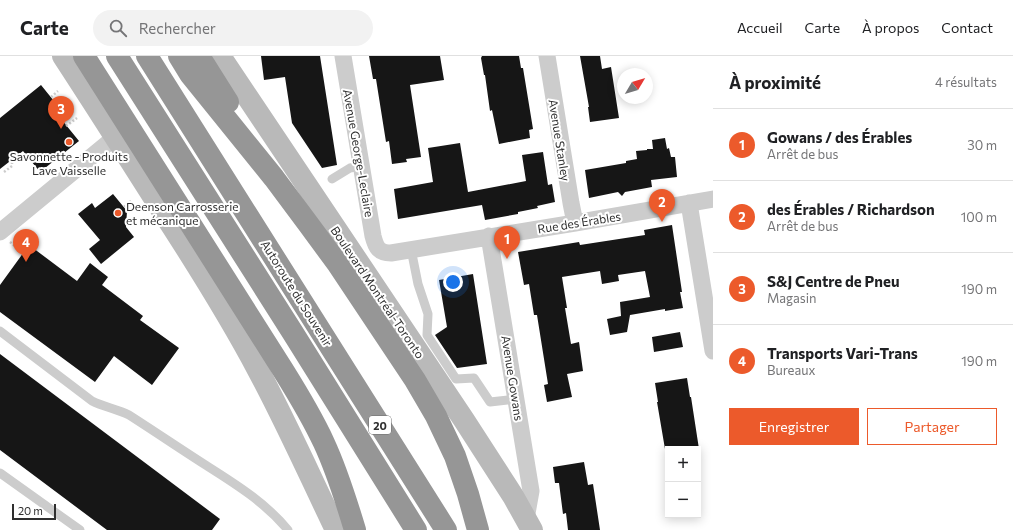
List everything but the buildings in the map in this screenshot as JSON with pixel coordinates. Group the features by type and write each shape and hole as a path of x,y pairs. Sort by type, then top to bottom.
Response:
{"highway":[{"path":"84,56 305,407 324,443 340,484 355,530"},
{"name":"Autoroute du Souvenir","path":"117,56 416,530"},
{"name":"Autoroute du Souvenir","path":"147,56 446,530"},
{"path":"179,56 190,74 274,178 332,257 415,380 436,416 454,456 468,494 478,530"},
{"path":"199,56 274,178"}],"main road":[{"path":"63,56 205,280 257,369 299,451 336,530"},
{"name":"Boulevard Montréal-Toronto","path":"220,56 464,420 529,525"}],"street":[{"name":"Avenue George-Leclaire","path":"343,56 373,236 378,249"},
{"name":"Avenue Stanley","path":"547,56 575,223"},
{"path":"0,232 116,138"},
{"name":"Rue des Érables","path":"352,253 372,252 378,249 382,252 388,253 713,199"},
{"path":"689,203 713,351"},
{"name":"Avenue Gowans","path":"489,236 531,491 529,525"}],"lane":[{"path":"332,179 350,168 361,166"},
{"path":"411,249 418,284 428,314 427,335 456,379 474,378 490,402 516,399"},
{"path":"0,331 92,401 120,410 129,415 229,480 259,501 280,520 288,530"},
{"path":"0,473 80,530"}],"path":[{"path":"51,97 58,91"},
{"path":"66,126 77,118"},
{"path":"4,172 12,166 12,160"},
{"path":"124,207 131,201"}],"place":[{"name":"S&J Centre de Pneu","path":"61,129"},
{"name":"Savonnette - Produits Lave Vaisselle","path":"69,142"},
{"name":"Deenson Carrosserie et mécanique","path":"118,213"},
{"name":"des Érables / Richardson","path":"662,222"},
{"name":"Gowans / des Érables","path":"507,259"},
{"name":"Transports Vari-Trans","path":"26,262"}]}
